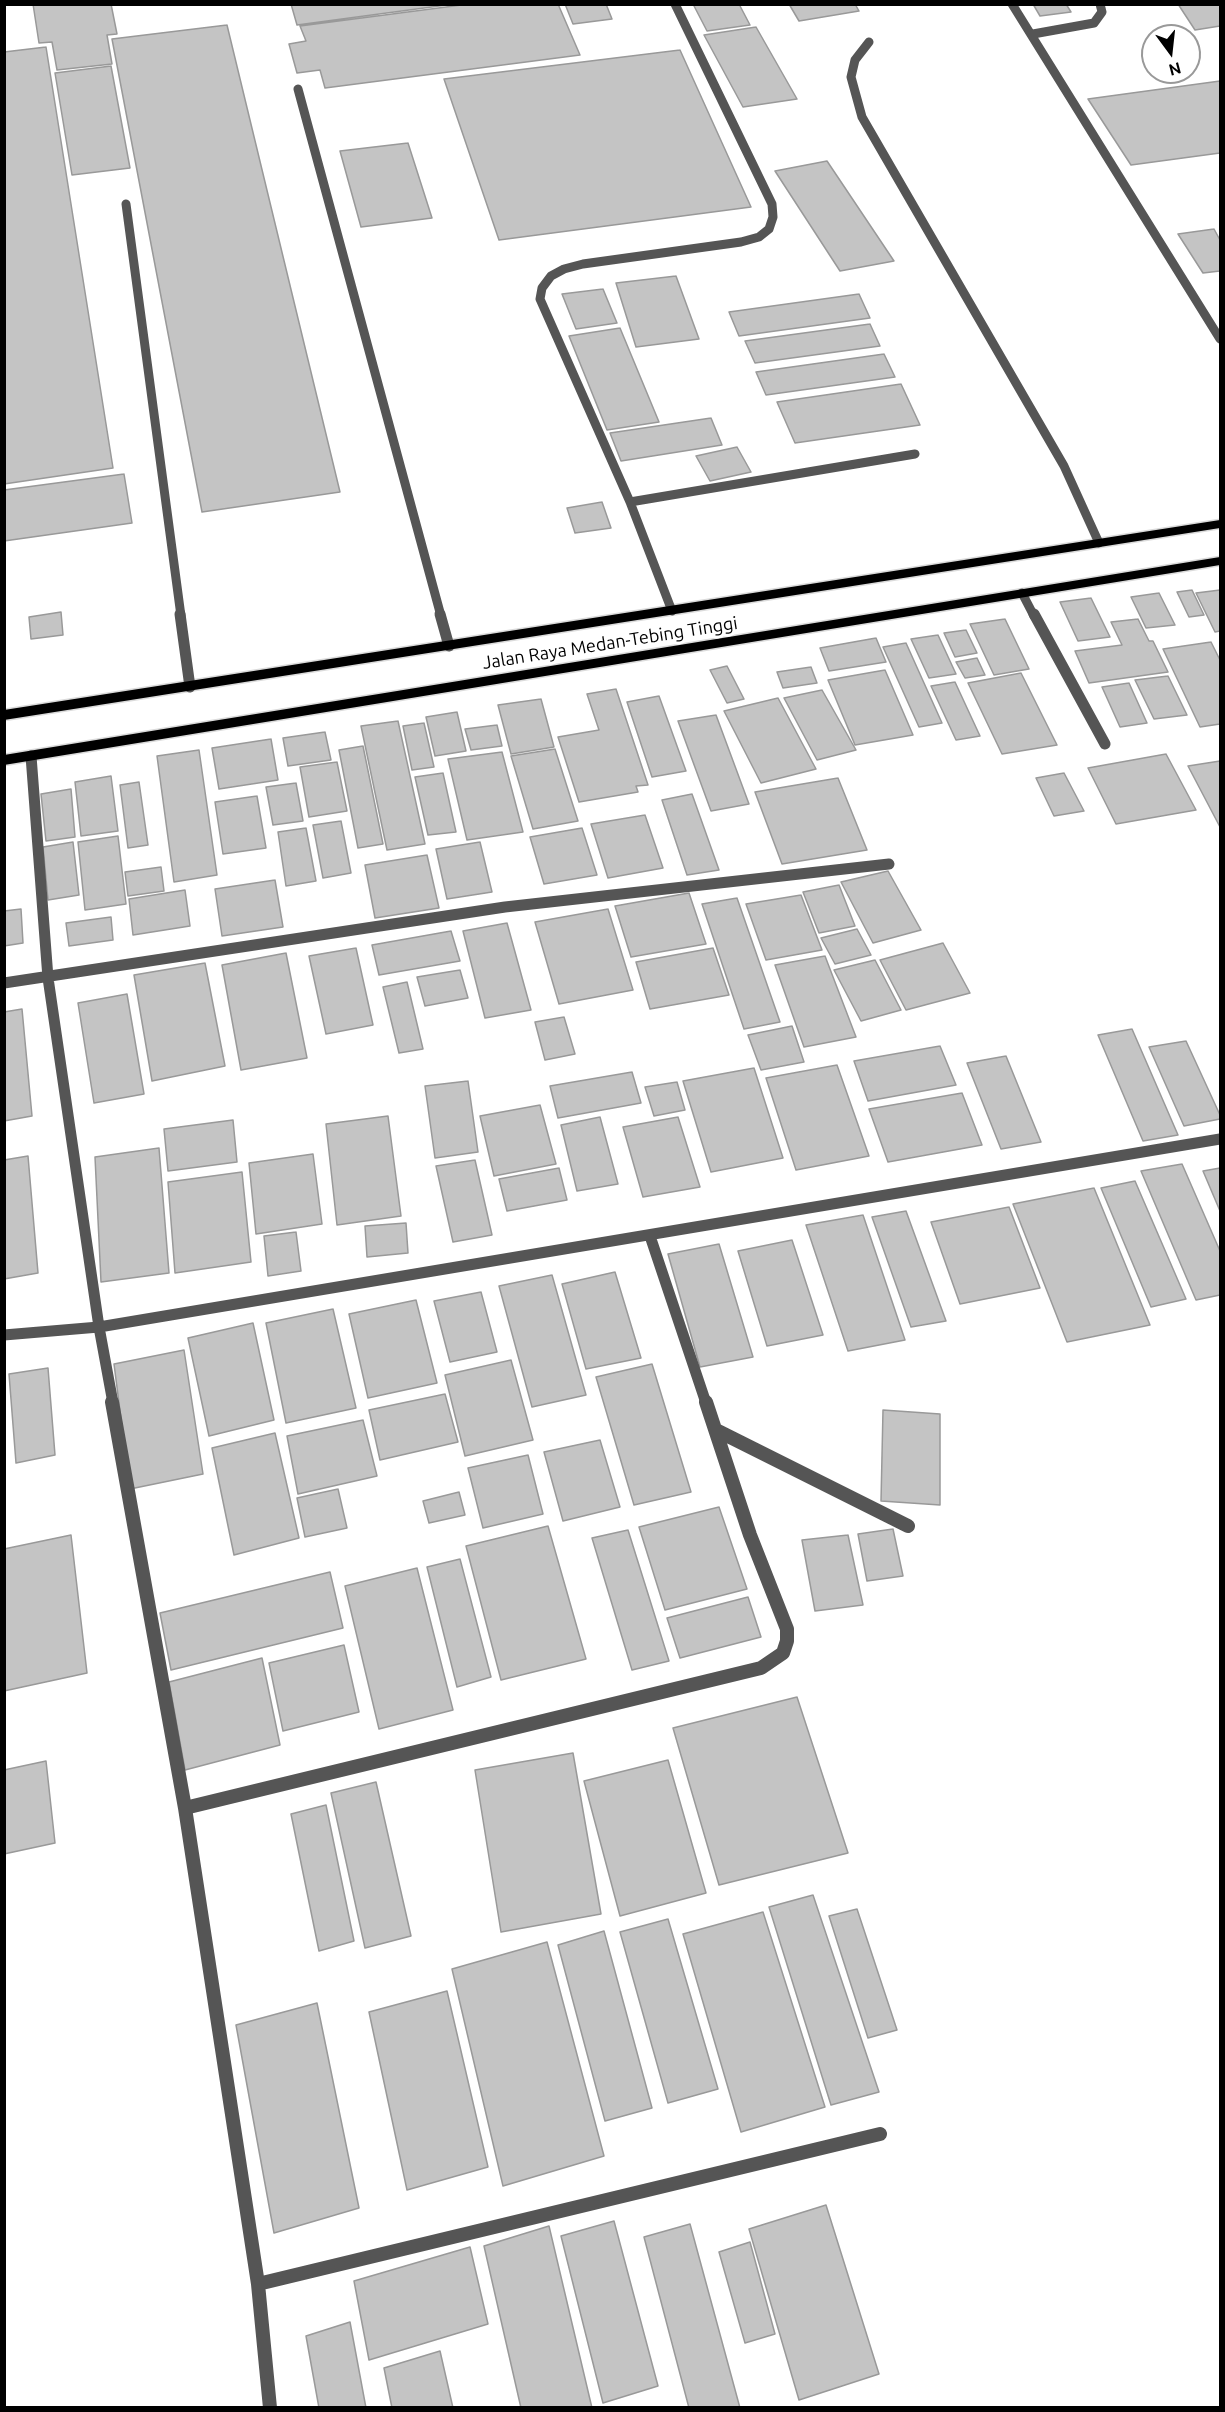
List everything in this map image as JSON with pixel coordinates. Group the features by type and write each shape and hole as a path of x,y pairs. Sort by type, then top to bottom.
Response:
{"highway":[{"name":"Jalan Raya Medan-Tebing Tinggi","path":"4,715 1221,524"},
{"name":"Jalan Raya Medan-Tebing Tinggi","path":"4,760 1221,561"}],"street":[{"path":"672,611 630,502 540,300 542,288 550,276 584,264 741,242 759,237 769,229 773,217 772,204 675,4"},
{"path":"1012,4 1033,34 1221,339"},
{"path":"1033,34 1077,28 1094,23 1102,12 1100,4"},
{"path":"869,42 855,60 851,77 862,117 1064,466 1099,543"},
{"path":"298,89 448,646"},
{"path":"126,204 190,687"},
{"path":"630,502 915,454"},
{"path":"1022,593 1105,744"},
{"path":"31,756 48,978 99,1327 185,1808 258,2284 270,2408"},
{"path":"4,983 505,907 890,864"},
{"path":"4,1335 99,1327 1221,1140"},
{"path":"185,1808 753,1670 774,1661 783,1653 787,1641 787,1629 750,1535 650,1236"},
{"path":"716,1430 908,1526"},
{"path":"258,2284 880,2134"}],"building":[{"path":"33,4 111,4 117,34 107,35 112,64 57,70 52,42 39,43"},
{"path":"291,4 454,4 297,25"},
{"path":"469,4 558,4 580,55 325,88 320,70 297,73 289,44 306,41 300,26"},
{"path":"565,4 606,4 612,19 573,24"},
{"path":"693,4 739,4 750,25 707,31"},
{"path":"789,4 855,4 859,11 799,21"},
{"path":"1033,4 1066,4 1071,12 1040,16"},
{"path":"1178,4 1220,4 1220,26 1201,29 1201,24 1191,24"},
{"path":"227,25 340,492 202,512 112,39"},
{"path":"756,27 797,99 743,107 704,35"},
{"path":"46,47 113,468 4,484 4,52"},
{"path":"680,50 751,207 499,240 444,79"},
{"path":"111,66 130,168 72,175 55,73"},
{"path":"1220,81 1220,153 1131,165 1088,99 1201,84"},
{"path":"408,143 432,218 361,227 340,151"},
{"path":"827,161 894,261 840,271 775,171"},
{"path":"1214,229 1220,240 1220,271 1203,273 1178,234"},
{"path":"676,276 699,339 636,347 616,283"},
{"path":"603,289 617,323 576,329 562,294"},
{"path":"859,294 870,318 739,336 729,312"},
{"path":"870,324 880,346 755,363 745,341"},
{"path":"620,328 659,422 607,430 569,336"},
{"path":"884,354 895,377 766,395 756,372"},
{"path":"901,384 920,425 795,443 777,402"},
{"path":"711,418 722,445 621,461 610,433"},
{"path":"737,447 751,472 710,481 696,456"},
{"path":"124,474 132,523 4,541 4,490"},
{"path":"602,502 611,528 575,533 567,508"},
{"path":"1192,590 1204,615 1189,617 1177,592"},
{"path":"1220,590 1220,631 1215,632 1196,593"},
{"path":"1159,593 1175,625 1146,628 1131,597"},
{"path":"1091,598 1110,637 1078,641 1060,602"},
{"path":"61,612 63,635 31,639 29,617"},
{"path":"1005,619 1029,669 994,675 970,624"},
{"path":"1138,619 1149,641 1153,641 1168,672 1089,683 1075,651 1122,645 1111,622"},
{"path":"966,630 977,653 955,657 944,633"},
{"path":"938,635 956,674 929,678 911,639"},
{"path":"876,638 886,662 829,671 820,648"},
{"path":"1211,642 1220,660 1220,724 1200,727 1163,649"},
{"path":"906,643 942,723 919,727 883,647"},
{"path":"977,658 985,675 965,678 956,662"},
{"path":"727,666 744,699 727,703 710,670"},
{"path":"811,667 817,683 783,688 777,672"},
{"path":"885,670 913,735 855,745 828,680"},
{"path":"1021,673 1057,745 1002,754 968,683"},
{"path":"1168,676 1187,715 1154,719 1135,680"},
{"path":"955,682 980,736 956,740 931,686"},
{"path":"1129,683 1147,723 1120,727 1102,687"},
{"path":"616,689 648,785 636,786 638,792 579,802 558,737 599,730 587,694"},
{"path":"822,690 856,750 817,760 784,698"},
{"path":"659,696 686,771 652,777 627,702"},
{"path":"778,698 816,769 761,783 724,711"},
{"path":"541,699 554,747 511,754 498,705"},
{"path":"457,712 466,751 435,756 426,717"},
{"path":"716,715 749,804 711,811 678,721"},
{"path":"398,721 425,844 387,850 361,726"},
{"path":"424,723 434,767 412,770 403,726"},
{"path":"497,725 502,746 471,750 465,729"},
{"path":"325,732 331,760 288,766 283,738"},
{"path":"271,739 278,780 219,789 212,748"},
{"path":"363,746 383,844 358,848 339,750"},
{"path":"555,749 578,821 533,829 511,756"},
{"path":"199,750 217,875 174,882 157,756"},
{"path":"502,752 523,832 467,840 448,759"},
{"path":"1166,754 1196,810 1116,824 1088,768"},
{"path":"1220,761 1220,827 1188,766"},
{"path":"337,762 347,811 309,817 300,767"},
{"path":"443,773 456,832 428,835 415,777"},
{"path":"1064,773 1084,811 1054,816 1036,778"},
{"path":"111,776 118,831 81,836 75,782"},
{"path":"838,778 867,850 782,864 755,792"},
{"path":"139,782 148,845 128,848 120,785"},
{"path":"296,783 303,821 273,825 266,787"},
{"path":"71,789 75,837 46,841 41,794"},
{"path":"692,794 719,870 687,875 662,800"},
{"path":"257,796 266,848 223,854 215,802"},
{"path":"645,815 663,868 608,878 591,824"},
{"path":"341,821 351,873 323,878 313,825"},
{"path":"306,828 316,881 286,886 278,832"},
{"path":"582,828 597,875 544,884 530,837"},
{"path":"118,836 126,904 85,910 78,842"},
{"path":"73,842 79,895 48,900 43,847"},
{"path":"480,842 492,892 447,899 436,849"},
{"path":"427,855 439,908 375,918 365,865"},
{"path":"161,867 164,891 128,896 125,872"},
{"path":"888,871 921,930 873,943 841,882"},
{"path":"275,880 283,927 222,936 215,889"},
{"path":"839,885 855,926 819,933 803,892"},
{"path":"185,890 190,926 133,935 129,899"},
{"path":"689,893 706,944 631,957 615,906"},
{"path":"801,895 822,950 766,960 746,904"},
{"path":"737,898 780,1022 744,1029 702,904"},
{"path":"21,909 23,943 4,946 4,911"},
{"path":"608,909 633,990 559,1004 535,922"},
{"path":"111,917 113,940 69,946 66,923"},
{"path":"507,923 531,1010 485,1018 463,931"},
{"path":"857,929 871,955 835,964 821,938"},
{"path":"451,931 460,961 379,975 372,945"},
{"path":"943,943 970,993 906,1010 880,960"},
{"path":"356,948 373,1025 326,1034 309,956"},
{"path":"713,948 729,995 650,1009 636,962"},
{"path":"286,953 307,1058 241,1070 222,965"},
{"path":"825,956 856,1037 804,1047 775,965"},
{"path":"875,960 901,1010 861,1021 834,970"},
{"path":"205,963 225,1066 152,1081 134,975"},
{"path":"460,970 468,998 425,1006 417,977"},
{"path":"407,982 423,1049 399,1053 383,987"},
{"path":"127,994 144,1094 94,1103 78,1003"},
{"path":"22,1009 32,1116 4,1121 4,1012"},
{"path":"564,1017 575,1054 545,1060 535,1022"},
{"path":"792,1026 804,1062 761,1070 748,1035"},
{"path":"1132,1029 1178,1135 1143,1141 1098,1035"},
{"path":"1186,1041 1220,1119 1184,1126 1149,1047"},
{"path":"940,1046 956,1085 868,1101 854,1061"},
{"path":"1006,1056 1041,1142 1001,1149 967,1063"},
{"path":"837,1065 869,1156 796,1170 766,1078"},
{"path":"754,1068 783,1158 711,1172 683,1081"},
{"path":"632,1072 641,1103 558,1118 550,1086"},
{"path":"468,1081 478,1152 435,1158 425,1086"},
{"path":"677,1082 685,1110 654,1116 645,1087"},
{"path":"962,1093 982,1145 888,1162 869,1109"},
{"path":"540,1105 556,1164 494,1176 480,1116"},
{"path":"388,1116 401,1216 337,1225 326,1124"},
{"path":"600,1117 618,1184 577,1191 561,1125"},
{"path":"678,1117 700,1187 643,1197 623,1127"},
{"path":"233,1120 237,1162 168,1171 164,1129"},
{"path":"159,1148 169,1273 101,1282 95,1157"},
{"path":"313,1154 322,1224 256,1234 249,1163"},
{"path":"28,1156 38,1273 4,1279 4,1160"},
{"path":"475,1160 492,1235 453,1242 436,1166"},
{"path":"1182,1164 1220,1251 1220,1295 1196,1300 1141,1171"},
{"path":"559,1168 567,1200 507,1211 499,1179"},
{"path":"1220,1168 1220,1211 1203,1171"},
{"path":"242,1172 251,1262 175,1273 168,1182"},
{"path":"1135,1181 1186,1299 1151,1307 1101,1188"},
{"path":"1094,1188 1150,1325 1067,1342 1013,1204"},
{"path":"1009,1207 1040,1288 960,1304 931,1222"},
{"path":"906,1211 946,1321 911,1327 872,1217"},
{"path":"863,1215 905,1340 848,1351 806,1225"},
{"path":"406,1223 408,1253 367,1257 365,1226"},
{"path":"296,1232 301,1271 268,1276 264,1236"},
{"path":"792,1240 823,1335 767,1346 738,1251"},
{"path":"719,1244 753,1357 700,1367 668,1254"},
{"path":"615,1272 641,1358 586,1369 562,1284"},
{"path":"552,1275 586,1395 532,1407 499,1286"},
{"path":"481,1292 497,1352 450,1362 434,1301"},
{"path":"416,1300 437,1383 368,1398 349,1314"},
{"path":"333,1309 356,1408 286,1423 266,1323"},
{"path":"253,1323 274,1420 209,1436 188,1338"},
{"path":"184,1350 203,1474 130,1489 114,1364"},
{"path":"511,1360 533,1440 465,1456 445,1375"},
{"path":"652,1364 691,1492 634,1505 596,1377"},
{"path":"48,1368 55,1455 16,1463 9,1374"},
{"path":"445,1394 458,1442 380,1460 369,1410"},
{"path":"883,1410 940,1414 940,1505 881,1501"},
{"path":"363,1420 377,1476 298,1494 287,1436"},
{"path":"275,1433 299,1538 234,1555 212,1448"},
{"path":"600,1440 620,1507 563,1521 544,1452"},
{"path":"528,1455 543,1514 483,1528 468,1468"},
{"path":"338,1489 347,1528 305,1537 297,1498"},
{"path":"459,1492 465,1515 429,1523 423,1501"},
{"path":"719,1507 747,1589 665,1610 639,1527"},
{"path":"548,1526 586,1659 501,1680 466,1546"},
{"path":"893,1529 903,1576 867,1581 858,1534"},
{"path":"628,1530 669,1661 632,1670 592,1538"},
{"path":"71,1535 87,1673 4,1691 4,1549"},
{"path":"848,1535 863,1605 815,1611 802,1540"},
{"path":"460,1559 491,1677 457,1687 427,1567"},
{"path":"417,1568 453,1710 379,1729 345,1586"},
{"path":"330,1572 343,1628 171,1670 160,1613"},
{"path":"748,1597 761,1637 680,1658 667,1618"},
{"path":"344,1645 359,1712 283,1731 269,1663"},
{"path":"262,1658 280,1745 185,1770 169,1682"},
{"path":"797,1697 848,1853 719,1885 673,1728"},
{"path":"573,1753 601,1914 501,1932 475,1770"},
{"path":"668,1760 706,1893 620,1916 584,1781"},
{"path":"46,1761 55,1843 4,1854 4,1770"},
{"path":"376,1782 411,1936 365,1948 331,1793"},
{"path":"326,1805 354,1941 319,1951 291,1814"},
{"path":"813,1895 879,2092 831,2105 769,1907"},
{"path":"857,1909 897,2030 868,2038 829,1916"},
{"path":"763,1912 825,2107 741,2132 683,1934"},
{"path":"668,1919 718,2089 668,2103 620,1932"},
{"path":"604,1931 652,2108 605,2121 558,1945"},
{"path":"547,1942 604,2156 503,2186 452,1969"},
{"path":"447,1991 488,2167 407,2190 369,2012"},
{"path":"317,2003 359,2208 274,2233 236,2025"},
{"path":"826,2205 879,2374 799,2400 749,2229"},
{"path":"614,2221 658,2386 603,2403 561,2236"},
{"path":"690,2224 740,2408 689,2408 644,2237"},
{"path":"549,2226 592,2408 521,2408 484,2246"},
{"path":"750,2242 775,2334 745,2343 719,2252"},
{"path":"470,2247 488,2324 369,2360 354,2281"},
{"path":"350,2322 366,2408 319,2408 306,2336"},
{"path":"440,2351 453,2408 392,2408 384,2368"}]}
